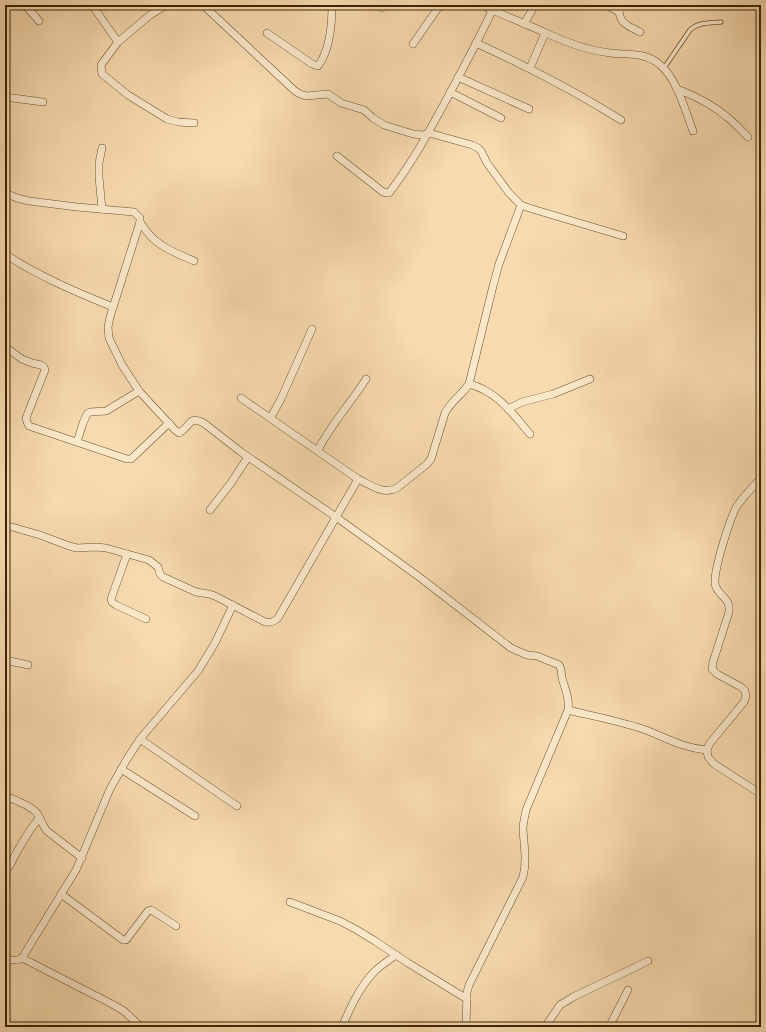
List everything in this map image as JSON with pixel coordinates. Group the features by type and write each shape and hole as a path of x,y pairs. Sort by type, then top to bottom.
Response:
{"street":[{"path":"26,5 39,21"},
{"path":"92,5 118,42"},
{"path":"166,5 118,42 101,65 102,74 128,95 167,119 178,122 194,123"},
{"path":"204,5 294,91 306,96 328,94 341,103 364,110 384,125 413,134 422,135 429,133 472,145 478,148 509,193 521,205 623,236"},
{"path":"267,33 312,64 318,66 328,44 332,18 332,5"},
{"path":"413,44 440,5"},
{"path":"484,5 492,11 557,39 595,52 639,55 651,58 664,68 675,83 693,131"},
{"path":"524,24 535,5"},
{"path":"606,5 619,9 620,19 626,25 640,32"},
{"path":"337,156 383,192 389,193 429,133 492,11"},
{"path":"530,68 546,33"},
{"path":"476,43 530,68 621,120"},
{"path":"458,77 529,109"},
{"path":"677,89 717,109 728,117 748,137"},
{"path":"450,92 501,118"},
{"path":"5,97 43,102"},
{"path":"102,148 99,170 102,209"},
{"path":"5,193 29,201 134,212 140,218 140,222 148,234 169,249 194,261"},
{"path":"241,398 271,417 358,478 385,491 391,491 402,485 431,459 448,407 469,384 499,264 521,205"},
{"path":"140,222 112,307 108,327 109,338 122,365 139,391 175,430 179,433 193,421 200,421 206,424 248,457 422,579 511,648 527,655 536,656 560,665 562,678 568,697 568,710 526,810 523,828 525,857 523,877 469,985 467,992 466,1027"},
{"path":"5,254 55,282 112,307"},
{"path":"271,417 281,399 312,329"},
{"path":"5,347 22,359 41,365 45,370 26,418 26,422 29,426 127,459 131,459 169,423"},
{"path":"318,450 335,421 366,379"},
{"path":"508,409 522,402 552,394 590,379"},
{"path":"469,384 487,390 495,396 530,434"},
{"path":"77,442 87,414 90,412 106,411 139,391"},
{"path":"210,510 231,483 248,457"},
{"path":"5,525 40,535 68,546 77,548 106,548 149,560 158,567 160,574 163,577 196,592 215,596 265,622 271,623 278,618 286,605 358,478"},
{"path":"761,478 740,501 733,515 722,546 715,583 717,589 730,606 712,669 717,674 741,687 745,691 746,696 744,702 710,742 707,750 708,757 714,764 761,794"},
{"path":"127,554 111,599 112,602 146,619"},
{"path":"5,960 18,960 22,958 76,870 110,789 121,769 140,739 198,671 215,643 233,606"},
{"path":"5,660 28,665"},
{"path":"568,710 605,718 642,729 681,745 707,750"},
{"path":"140,739 237,806"},
{"path":"121,769 195,816"},
{"path":"5,796 35,812 47,830 82,858"},
{"path":"9,867 26,835 39,818"},
{"path":"61,894 124,940 126,940 150,910 176,926"},
{"path":"290,902 340,922 375,941 467,998"},
{"path":"342,1027 360,990 374,972 396,955"},
{"path":"22,958 124,1011 141,1027"},
{"path":"546,1027 560,1005 573,997 648,961"},
{"path":"609,1027 628,990"}],"lane":[{"path":"664,68 690,30 703,23 721,22"}]}
